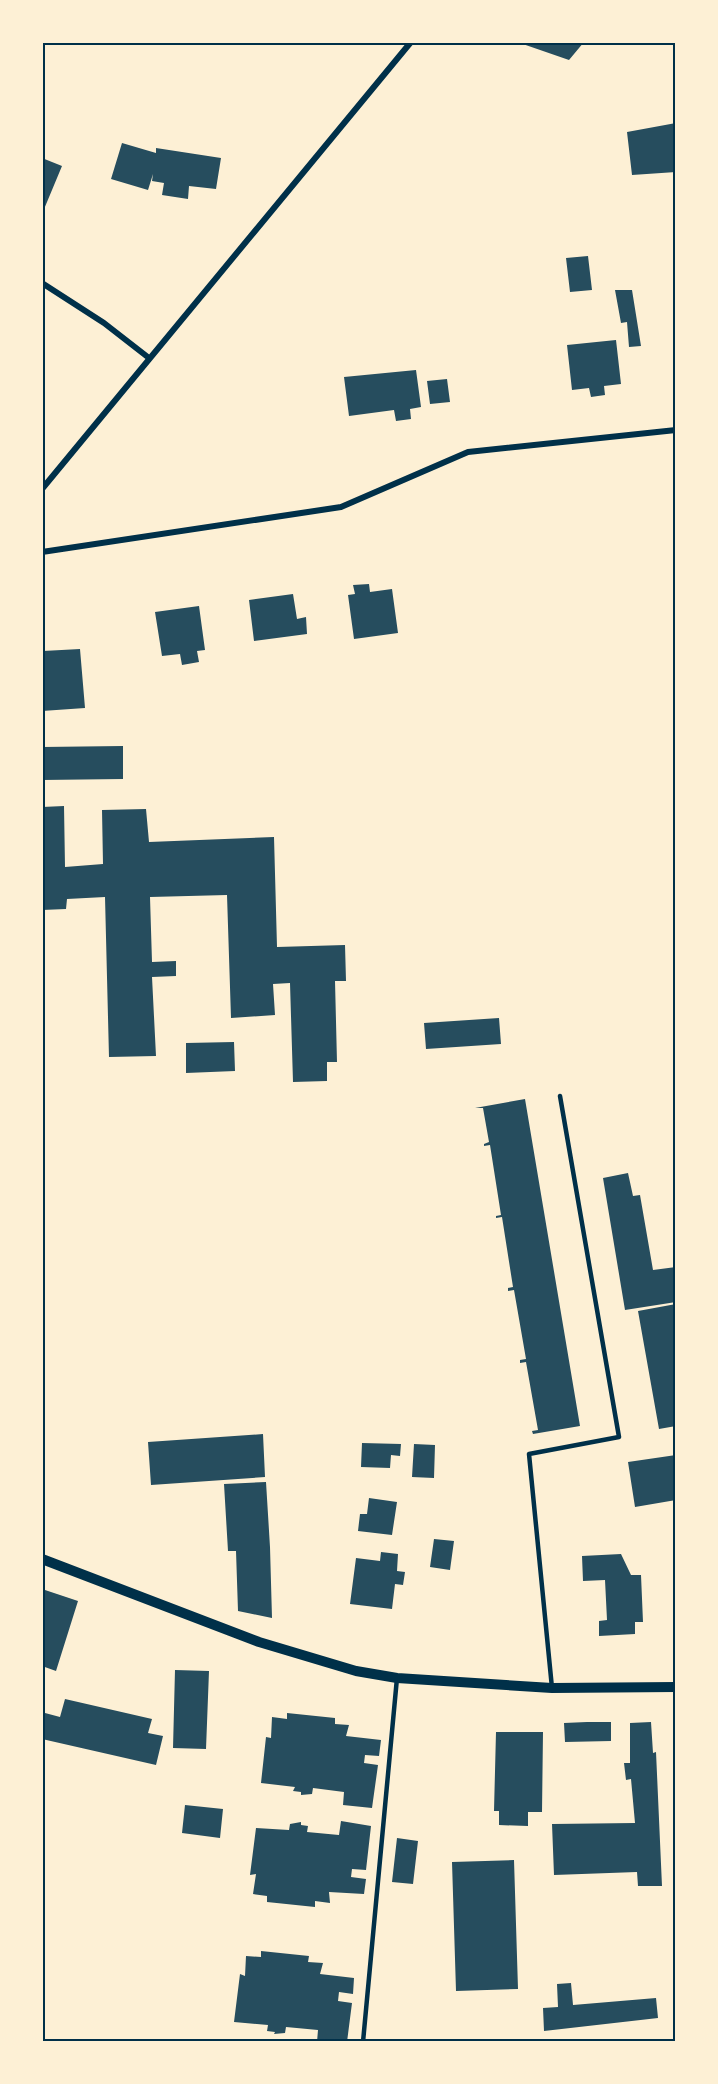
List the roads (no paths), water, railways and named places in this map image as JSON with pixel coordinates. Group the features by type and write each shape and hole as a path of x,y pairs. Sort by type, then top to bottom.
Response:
{"street":[{"path":"42,489 411,42"},
{"path":"42,282 104,323 149,358"},
{"path":"42,552 341,507 468,452 676,430"},
{"path":"42,1559 259,1642 356,1671 397,1678 552,1688 676,1688"}],"lane":[{"path":"552,1688 529,1454 619,1437 560,1096"},
{"path":"363,2042 397,1678"}]}
